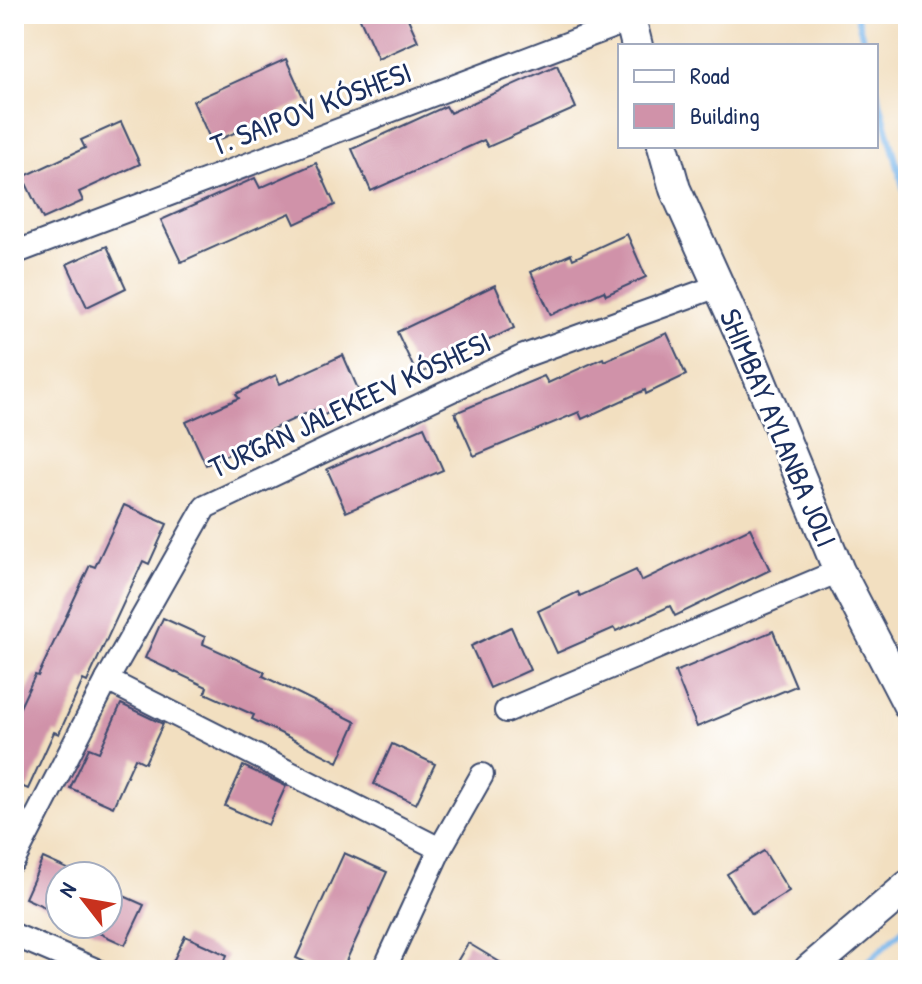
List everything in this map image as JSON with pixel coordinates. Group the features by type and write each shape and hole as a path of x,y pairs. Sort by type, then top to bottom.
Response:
{"main road":[{"path":"664,148 675,189 749,353 839,571 908,704"},
{"path":"809,970 908,886"}],"street":[{"name":"T. SAIPOV KÓSHESI","path":"14,253 632,27"},
{"name":"TURǴAN JALEKEEV KÓSHESI","path":"14,860 107,680 205,507 524,356 718,286"},
{"path":"506,711 839,571"},
{"path":"107,680 440,849"},
{"path":"384,970 440,849 482,775"},
{"path":"14,935 96,970"}],"building":[{"path":"358,14 406,14 418,41 378,59"},
{"path":"286,59 305,101 212,143 193,101"},
{"path":"557,65 576,108 488,147 484,140 371,191 352,149 446,106 450,113"},
{"path":"121,122 140,164 79,192 83,201 43,219 23,177 85,148 81,140"},
{"path":"316,163 335,205 295,224 290,213 181,262 161,220 255,178 260,188"},
{"path":"627,234 646,277 606,295 604,291 551,315 531,272 571,254 573,259"},
{"path":"107,246 126,288 87,307 67,264"},
{"path":"495,285 514,328 417,375 397,332"},
{"path":"667,333 686,375 582,419 579,412 474,456 455,413 544,376 548,383"},
{"path":"343,355 362,398 322,416 318,408 244,442 246,446 206,465 186,422 239,398 236,394 276,375 280,384"},
{"path":"424,427 443,470 346,512 327,469"},
{"path":"124,505 167,524 149,564 143,561 87,682 83,680 59,734 54,732 28,789 14,783 14,720 90,565 95,567"},
{"path":"750,528 770,570 675,616 670,606 557,653 538,611 636,570 641,581"},
{"path":"163,618 205,637 203,644 265,672 263,676 356,722 338,762 252,719 254,715 205,693 207,687 145,658"},
{"path":"511,627 530,670 490,688 471,646"},
{"path":"773,631 796,686 697,727 675,672"},
{"path":"121,704 163,724 145,763 135,758 113,807 70,788 89,748 99,752"},
{"path":"392,744 435,764 416,804 374,784"},
{"path":"243,766 286,786 268,825 225,806"},
{"path":"764,851 789,891 752,914 727,874"},
{"path":"344,853 387,872 342,970 323,970 296,958"},
{"path":"43,858 47,860 44,860 44,907 25,898"},
{"path":"124,896 144,905 125,945 114,940 124,940"},
{"path":"185,936 227,955 221,970 169,970"},
{"path":"468,943 513,970 452,970"}],"waterway":[{"path":"856,14 864,44"},
{"path":"878,94 908,205"},
{"path":"859,970 908,925"}]}
